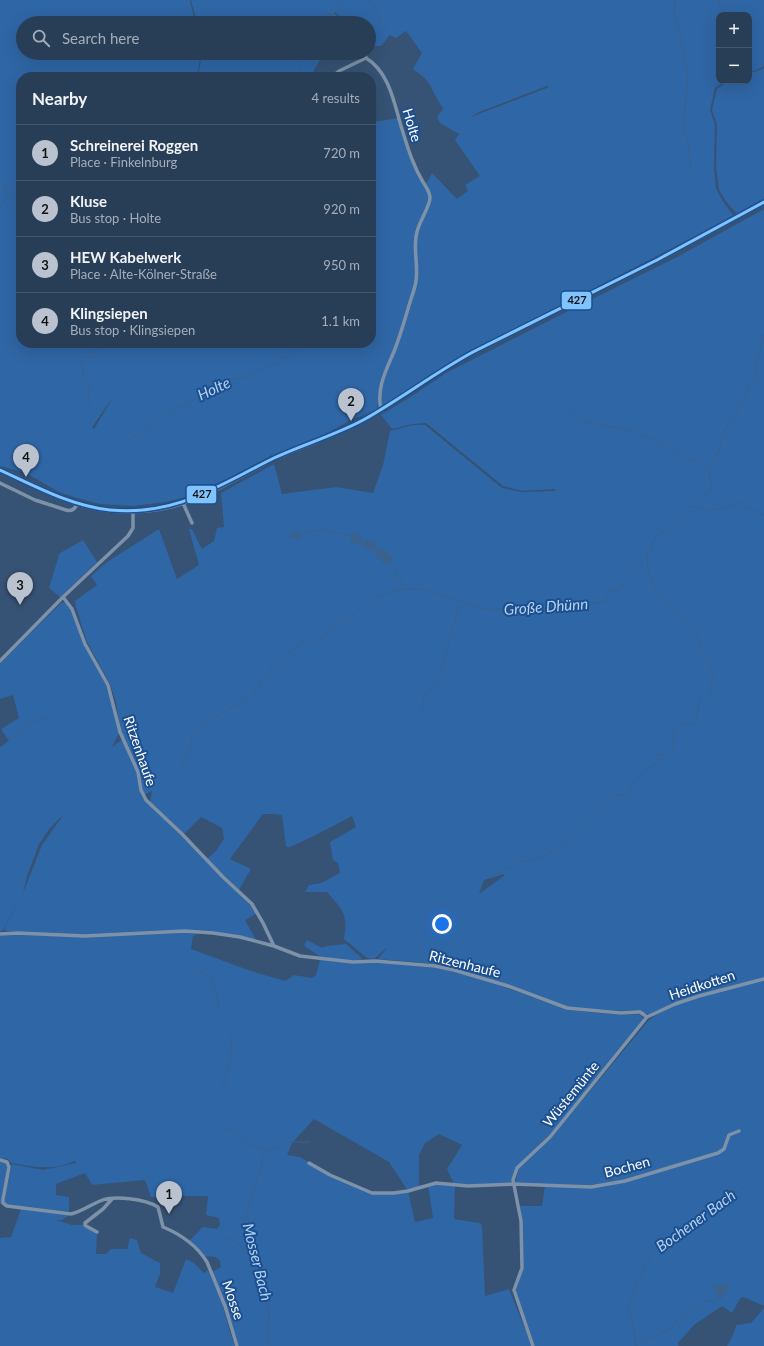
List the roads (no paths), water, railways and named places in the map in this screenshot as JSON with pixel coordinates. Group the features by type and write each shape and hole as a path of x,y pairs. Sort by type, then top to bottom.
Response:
{"main road":[{"path":"0,470 54,496 77,504 101,509 133,511 183,503 209,492 284,454 354,425 381,410 444,368 473,352 657,260 764,202"}],"street":[{"path":"338,72 362,60"},
{"name":"Holte","path":"370,60 375,63 384,76 391,93 409,153 417,172 429,192 430,198 421,219 415,239 414,248 417,272 415,288 395,349 381,381 379,403 381,410"},
{"path":"0,483 35,500 66,510 73,510 77,504"},
{"path":"183,503 192,523"},
{"path":"0,661 63,597 132,531 133,511"},
{"name":"Ritzenhaufe","path":"63,597 72,609 85,644 108,685 120,732 138,772 141,790 146,800 252,904 274,946"},
{"name":"Ritzenhaufe","path":"0,934 17,933 85,936 185,931 213,933 233,936 274,946 300,956 353,962 375,961 448,968 508,986 567,1008 621,1013 640,1012 648,1017"},
{"name":"Heidkotten","path":"648,1017 675,1004 699,996 764,979"},
{"name":"Wüstemünte","path":"513,1184 517,1168 550,1137 648,1017"},
{"name":"Bochen","path":"513,1184 591,1187 611,1184 718,1153 724,1149 727,1137 732,1133 739,1131"},
{"path":"0,1160 7,1162 9,1167 3,1199 3,1203 7,1206 71,1214 77,1213 101,1200 112,1199"},
{"path":"309,1163 330,1175 372,1193 394,1193 408,1191 436,1183 468,1186 513,1184 521,1221 522,1260 522,1268 514,1290 533,1346"},
{"path":"97,1232 84,1225 104,1209 112,1199"},
{"name":"Mosse","path":"112,1199 137,1200 154,1204 158,1207 163,1227 173,1231 203,1256 207,1262 225,1306 237,1346"}],"waterway":[{"name":"Holte","path":"336,7 343,0"},
{"path":"369,0 374,5 381,21"},
{"path":"675,0 674,13 677,20 688,77 683,125 689,145 691,169"},
{"path":"719,0 719,4 723,12"},
{"name":"Holte","path":"300,72 302,60"},
{"path":"417,67 434,90"},
{"path":"0,182 8,189 10,195 16,199"},
{"path":"0,209 6,196 5,187"},
{"path":"702,499 712,486 708,471 718,453 724,431 740,407 749,386 757,379 755,367 764,334"},
{"path":"91,406 88,399 90,384 83,374 82,363 99,348"},
{"name":"Holte","path":"128,440 149,428 174,410 187,404 226,380 241,378 278,362 296,352 298,348"},
{"path":"568,409 576,413 585,421 633,431 656,441 702,465 708,471"},
{"path":"697,507 701,500"},
{"name":"Große Dhünn","path":"710,511 739,503 764,515"},
{"path":"490,878 520,862 542,857 583,832 609,800 616,795 626,795 630,792 629,788 645,769 656,765 658,754 662,755 674,747 673,730 683,723 694,724 700,699 711,693 709,679 713,678 714,674 702,654 695,632 658,595 648,569 647,551 652,550 653,548 651,544 659,533 665,531 667,527 678,518 684,509 693,506 707,510"},
{"path":"301,534 324,529 351,536"},
{"name":"Große Dhünn","path":"177,774 181,770 193,736 199,726 254,695 261,680 270,672 272,665 308,639 315,641 321,639 330,629 348,619 367,602 391,592 405,589 420,589 492,610 541,610 598,603 606,600 609,591 618,590 636,567 641,565 644,559 647,558"},
{"path":"388,561 405,589"},
{"path":"422,712 424,694 436,684 441,674 458,609 468,604"},
{"path":"9,739 20,735 29,723 53,716"},
{"name":"Mosser Bach","path":"181,956 195,969 212,979 219,1008"},
{"name":"Mosser Bach","path":"224,1087 224,1077 230,1063 231,1035"},
{"name":"Mosser Bach","path":"226,1128 233,1131 251,1145 268,1151 267,1153"},
{"path":"269,1151 290,1142 310,1142"},
{"name":"Mosser Bach","path":"264,1156 244,1224 252,1231 261,1264 261,1285 263,1295 268,1306 268,1341 270,1346"},
{"name":"Bochener Bach","path":"737,1192 743,1188"},
{"name":"Bochener Bach","path":"636,1346 633,1324 628,1311 637,1282 651,1255 666,1240 729,1197"},
{"path":"221,1235 235,1241 256,1261 259,1260"},
{"path":"636,1345 672,1328 680,1316 691,1312 706,1301 717,1301"}],"place":[{"name":"Kluse","path":"351,421"},
{"name":"Klingsiepen","path":"26,477"},
{"name":"HEW Kabelwerk","path":"20,605"},
{"name":"Schreinerei Roggen","path":"169,1214"}]}
